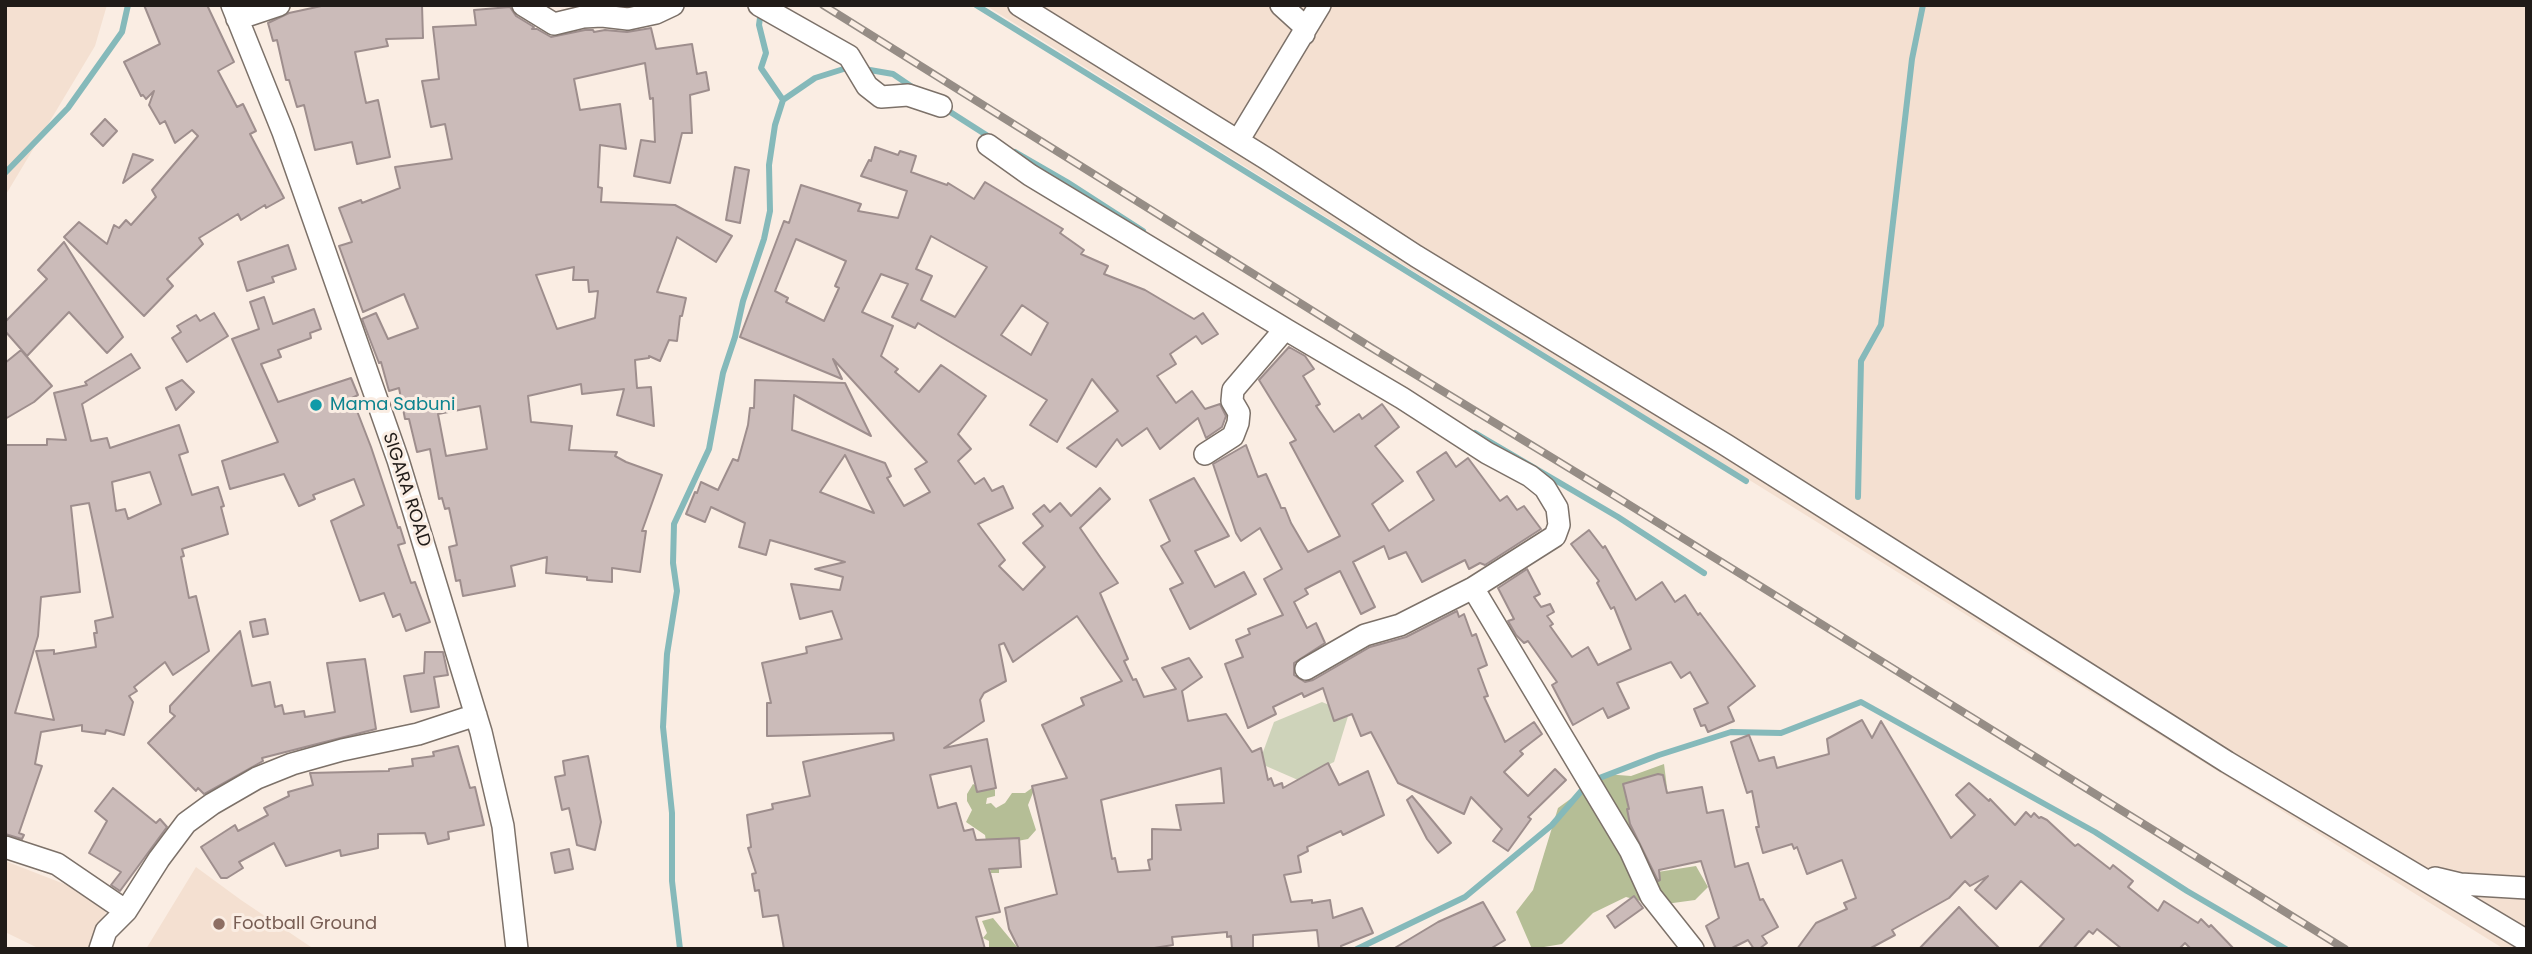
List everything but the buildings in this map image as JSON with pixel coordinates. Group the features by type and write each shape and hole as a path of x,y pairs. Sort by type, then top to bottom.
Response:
{"street":[{"path":"235,12 279,5"},
{"path":"523,5 554,24 602,16 628,19 656,13 673,5"},
{"path":"759,5 849,56 867,86 881,97 908,95 941,106"},
{"path":"1019,5 1416,256 1726,445 2227,762 2527,941"},
{"path":"1281,5 1303,25 1304,34"},
{"path":"1238,141 1320,5"},
{"name":"SIGARA ROAD","path":"235,12 283,132 393,447 475,716 503,826 517,949"},
{"path":"988,145 1030,175 1402,398 1487,453 1530,476 1545,488 1557,508 1559,525 1555,536 1473,589 1399,625 1365,635 1306,669"},
{"path":"1205,454 1233,436 1239,413 1232,401 1233,390 1285,329"},
{"path":"1473,589 1630,850 1651,896 1693,949"},
{"path":"100,949 106,931 126,911 186,823 212,804 257,778 292,764 329,753 418,734 475,716"},
{"path":"5,848 57,864 126,911"},
{"path":"2412,871 2460,884 2527,888"}],"shaded area":[{"path":"5,5 107,5 95,46 5,196"},
{"path":"985,5 2527,5 2527,949 2504,949"},
{"path":"5,861 111,902 88,949 40,949 5,932"},
{"name":"Football Ground","path":"196,867 241,900 314,949 146,949"}],"green space":[{"path":"1322,702 1349,713 1334,762 1298,780 1259,763 1274,722"},
{"path":"1664,764 1669,804 1665,826 1628,834 1645,874 1696,866 1708,887 1695,900 1673,903 1648,903 1626,897 1593,913 1562,944 1532,949 1516,912 1533,890 1558,808 1605,774 1631,776"},
{"path":"973,784 982,789 992,787 995,790 995,796 987,798 986,804 991,803 996,808 1005,803 1012,793 1025,793 1036,785 1028,805 1036,830 1028,839 1012,842 999,856 999,873 991,873 985,835 966,822 972,810 967,794"},
{"path":"993,918 1017,947 1059,949 989,949 989,941 983,938 987,933 982,921"}],"waterway":[{"path":"5,173 68,108 122,32 128,5"},
{"path":"976,5 1746,481"},
{"path":"1858,497 1861,361 1881,325 1912,59 1923,5"},
{"path":"761,11 759,25 766,53 761,68 783,100"},
{"path":"680,949 672,881 672,813 663,727 667,654 677,591 673,563 674,524 709,449 723,373 764,239 770,211 769,165 775,125 783,100 815,78 850,67"},
{"path":"864,69 893,74 915,89"},
{"path":"944,108 991,138"},
{"path":"1015,152 1143,231"},
{"path":"1475,433 1618,517 1704,573"},
{"path":"1357,949 1465,897 1552,825 1589,782 1659,755 1731,732 1781,733 1861,702 2095,832 2187,891 2286,949"}],"railway":[{"path":"823,5 1372,348 2345,949"}],"place":[{"name":"Mama Sabuni","path":"316,405"},
{"name":"Football Ground","path":"219,924"}]}
